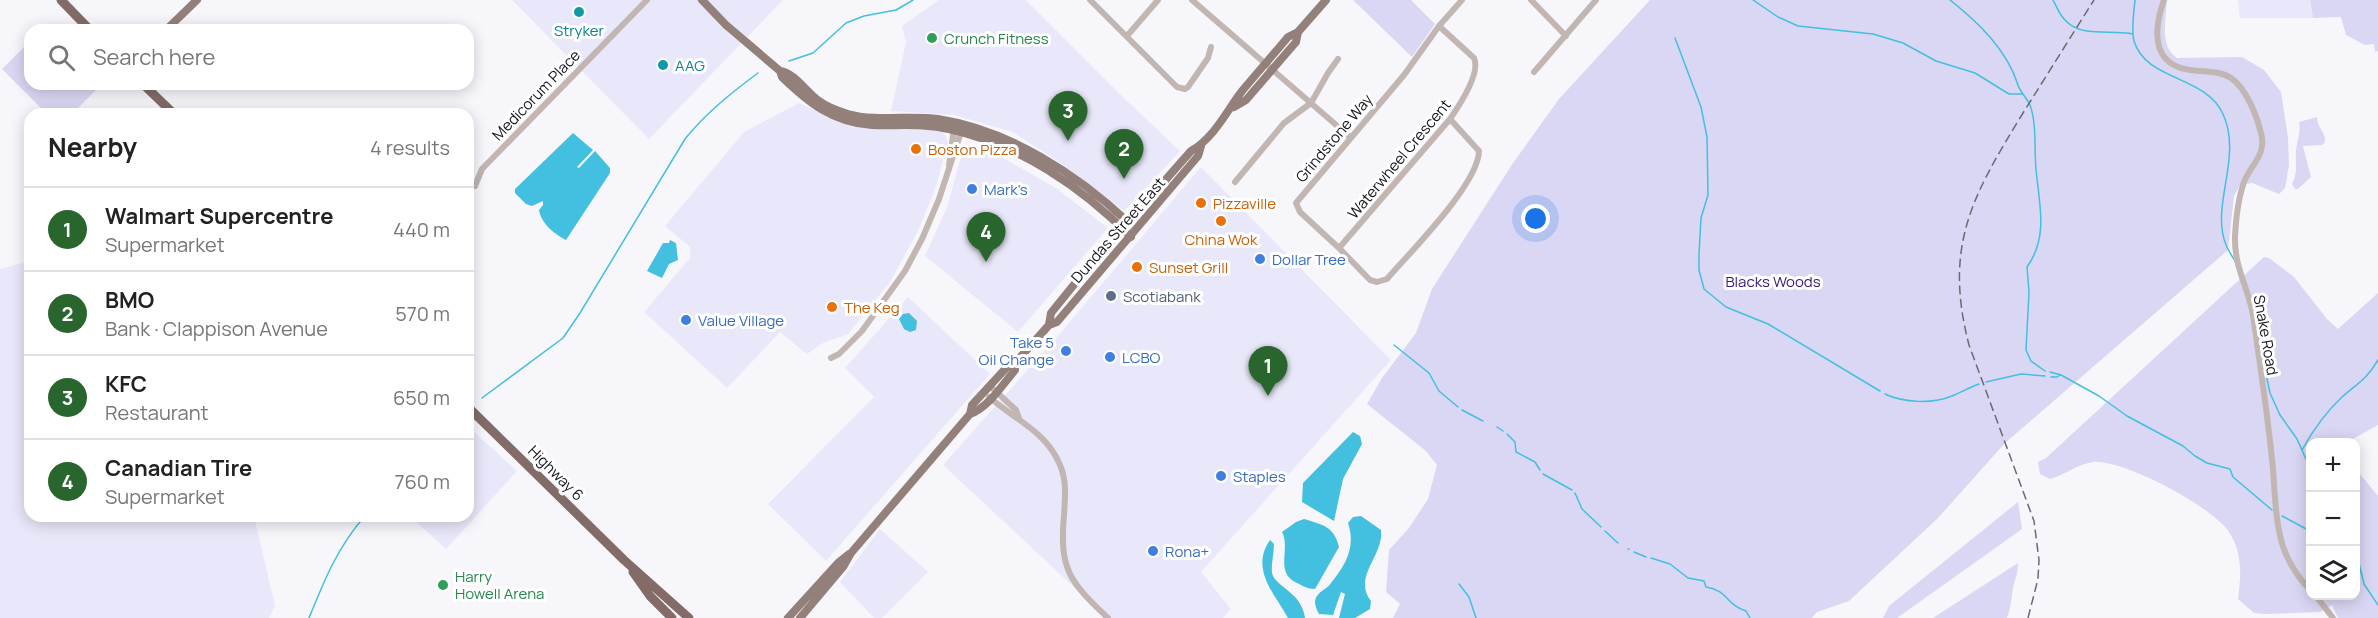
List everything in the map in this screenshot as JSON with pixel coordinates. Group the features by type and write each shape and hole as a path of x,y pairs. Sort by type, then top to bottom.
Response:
{"highway":[{"path":"61,0 84,24"},
{"path":"148,90 168,108"},
{"name":"Highway 6","path":"474,413 624,560 689,618"},
{"name":"Highway 6","path":"624,560 650,596 672,618"}],"main road":[{"path":"172,24 197,0"},
{"path":"702,0 720,20 780,71 787,72 802,91 843,116 918,117 999,137 1045,160 1096,195 1134,234"},
{"name":"Dundas Street East","path":"800,618 843,567 851,553 970,414 972,405 990,392 1008,366 1015,363 1049,325 1057,322 1134,234 1198,156 1201,146 1231,109 1246,100 1269,66 1296,42 1298,32 1326,0"},
{"name":"Dundas Street East","path":"1049,325 1052,313 1085,271 1191,151 1201,146"},
{"name":"Dundas Street East","path":"788,618 839,562 851,553"}],"street":[{"name":"Medicorum Place","path":"474,186 482,169 647,0"},
{"path":"1090,0 1181,89 1188,87 1208,58 1211,47"},
{"path":"1127,36 1158,0"},
{"path":"1192,0 1350,137"},
{"name":"Grindstone Way","path":"1450,119 1476,145 1479,158 1464,188 1387,279 1377,282 1370,280 1300,212 1296,203 1404,75 1439,26 1462,0"},
{"path":"1531,0 1566,36"},
{"path":"1534,72 1596,0"},
{"name":"Snake Road","path":"2164,0 2157,39 2163,56 2178,67 2219,73 2236,82 2242,90 2262,136 2260,158 2245,179 2237,212 2236,256 2238,271 2252,311 2269,429 2279,534 2289,562 2306,585"},
{"name":"Waterwheel Crescent","path":"1339,248 1450,119 1460,104 1476,63 1470,54 1439,26"},
{"path":"1235,182 1284,123 1311,103 1338,59"},
{"path":"831,358 839,354 870,321 905,271 930,222 949,166 958,128"},
{"path":"990,392 1016,410 1019,418 1050,448 1060,466 1065,486 1064,557 1072,581 1108,618"},
{"path":"2319,600 2333,618"}],"shaded area":[{"path":"512,0 783,0 649,139"},
{"path":"939,0 1026,0 1180,151 1124,211 1062,164 1013,132 954,115 891,111 906,42 902,26"},
{"path":"2238,0 2310,0 2313,18 2240,18"},
{"path":"799,103 844,123 943,131 948,141 936,187 918,231 890,282 848,334 823,343 807,354 780,332 727,388 644,312 690,258 690,247 665,226 744,132"},
{"path":"965,143 1005,159 1056,188 1108,228 1018,332 925,256 947,207"},
{"path":"1201,167 1391,360 1201,572 1231,609 1223,618 1107,618 943,465 1057,337"},
{"path":"24,263 24,522 255,522 275,606 269,618 0,618 0,269"},
{"path":"908,297 990,374 826,561 768,504 874,397 845,368"},
{"path":"474,434 517,471 474,518"},
{"path":"417,522 471,522 446,549"},
{"path":"880,529 928,572 882,618 874,618 840,582"}],"green space":[{"path":"1353,0 1411,0 1435,24 1412,57"},
{"name":"Blacks Woods","path":"1650,0 2167,0 2166,40 2171,53 2177,58 2242,57 2264,70 2281,92 2288,138 2289,165 2285,188 2279,194 2252,183 2240,185 2234,196 2228,250 2005,443 1938,518 1849,601 1817,612 1812,618 1393,618 1400,604 1386,592 1389,550 1409,528 1428,499 1437,465 1426,451 1367,404 1382,378 1416,333 1432,289 1513,163 1559,99"},
{"path":"2310,0 2378,0 2378,51 2375,52 2374,44 2365,45 2346,35 2341,17 2313,18"},
{"path":"24,47 24,90 96,90 78,108 41,108 2,69"},
{"path":"2317,117 2325,142 2322,145 2303,146 2311,177 2295,189 2292,184 2296,172 2299,122"},
{"path":"2264,257 2269,258 2294,277 2327,319 2338,329 2378,293 2378,425 2355,438 2306,438 2306,600 2360,600 2360,474 2378,496 2378,618 2338,618 2332,605 2320,612 2254,613 2238,599 2239,557 2234,540 2220,522 2205,510 2145,476 2107,463 2087,463 2050,479 2040,474 2038,462 2046,458"},
{"path":"2018,502 2022,529 1897,618 1883,618 1889,606"},
{"path":"2018,563 2007,618 1933,618"}],"water":[{"path":"573,133 593,150 577,167 579,168 595,151 610,168 610,173 566,240 542,219 539,210 543,201 532,206 526,204 515,193 515,189"},
{"path":"670,240 676,243 678,260 669,264 662,278 647,271 663,243 669,243"},
{"path":"909,313 917,321 916,330 910,332 904,329 899,319 903,314"},
{"path":"1353,432 1360,436 1362,444 1343,479 1334,521 1302,502 1303,483"},
{"path":"1361,516 1381,530 1381,540 1365,583 1366,592 1371,601 1370,609 1355,618 1339,618 1345,594 1341,592 1333,615 1319,614 1315,600 1330,585 1348,555 1351,540 1348,523 1353,517"},
{"path":"1304,519 1331,530 1339,547 1315,589 1290,579 1285,567 1282,532"},
{"path":"1270,540 1274,544 1272,573 1274,578 1299,602 1305,618 1288,618 1266,580 1262,561"}],"waterway":[{"path":"789,61 813,53 846,23 864,16 896,10 913,0"},
{"path":"1753,0 1778,17 1798,26 1873,34 1903,43 1936,61 1975,73 2009,94 2022,94"},
{"path":"1950,0 1991,38 2007,60 2032,112 2041,219 2038,244 2027,267 2029,292 2026,350 2031,361 2045,371"},
{"path":"2053,0 2064,19 2080,30 2133,34"},
{"path":"2135,0 2133,36 2141,54 2150,64 2203,92 2214,101 2223,114 2230,147 2223,198 2222,230 2226,245 2235,261"},
{"path":"1675,38 1701,107 1707,137 1708,195 1701,218 1699,254 1699,270 1704,289 1726,307 1768,324 1880,391"},
{"path":"482,398 563,338 685,139 719,104 758,73"},
{"path":"1394,345 1429,373 1439,391 1458,407"},
{"path":"2261,351 2270,393 2306,459"},
{"path":"2302,450 2325,416 2366,376 2378,360"},
{"path":"2050,372 2061,375 2099,396 2127,416 2183,446 2207,463 2230,469 2233,477 2272,510"},
{"path":"1986,382 2021,374 2045,376"},
{"path":"2051,377 2060,375"},
{"path":"1885,394 1910,401 1927,401 1944,399 1979,384"},
{"path":"1462,410 1483,421"},
{"path":"1497,427 1503,431"},
{"path":"1507,434 1515,442 1516,452 1535,462 1540,470"},
{"path":"1543,474 1572,490"},
{"path":"1575,493 1582,509 1601,527"},
{"path":"2282,516 2306,529"},
{"path":"309,618 339,552 360,522"},
{"path":"1605,531 1618,543"},
{"path":"1634,552 1646,557"},
{"path":"1651,558 1670,564 1688,578 1704,581 1706,587 1719,591 1734,605 1746,611 1750,618"},
{"path":"2360,568 2364,584 2378,605"},
{"path":"1459,584 1469,597 1476,618"}],"railway":[{"path":"2028,618 2038,579 2039,560 2034,521 1969,345 1959,278 1961,249 1977,196 1990,170 2005,142 2094,0"}],"place":[{"name":"Stryker","path":"579,12"},
{"name":"Crunch Fitness","path":"932,38"},
{"name":"AAG","path":"663,65"},
{"name":"KFC","path":"1068,141"},
{"name":"Boston Pizza","path":"916,149"},
{"name":"BMO","path":"1124,179"},
{"name":"Mark's","path":"972,189"},
{"name":"Pizzaville","path":"1201,203"},
{"name":"China Wok","path":"1221,221"},
{"name":"Dollar Tree","path":"1260,259"},
{"name":"Canadian Tire","path":"986,262"},
{"name":"Sunset Grill","path":"1137,267"},
{"name":"Scotiabank","path":"1111,296"},
{"name":"The Keg","path":"832,307"},
{"name":"Value Village","path":"686,320"},
{"name":"Take 5 Oil Change","path":"1066,351"},
{"name":"LCBO","path":"1110,357"},
{"name":"Walmart Supercentre","path":"1268,396"},
{"name":"Staples","path":"1221,476"},
{"name":"Rona+","path":"1153,551"},
{"name":"Harry Howell Arena","path":"443,585"}]}
